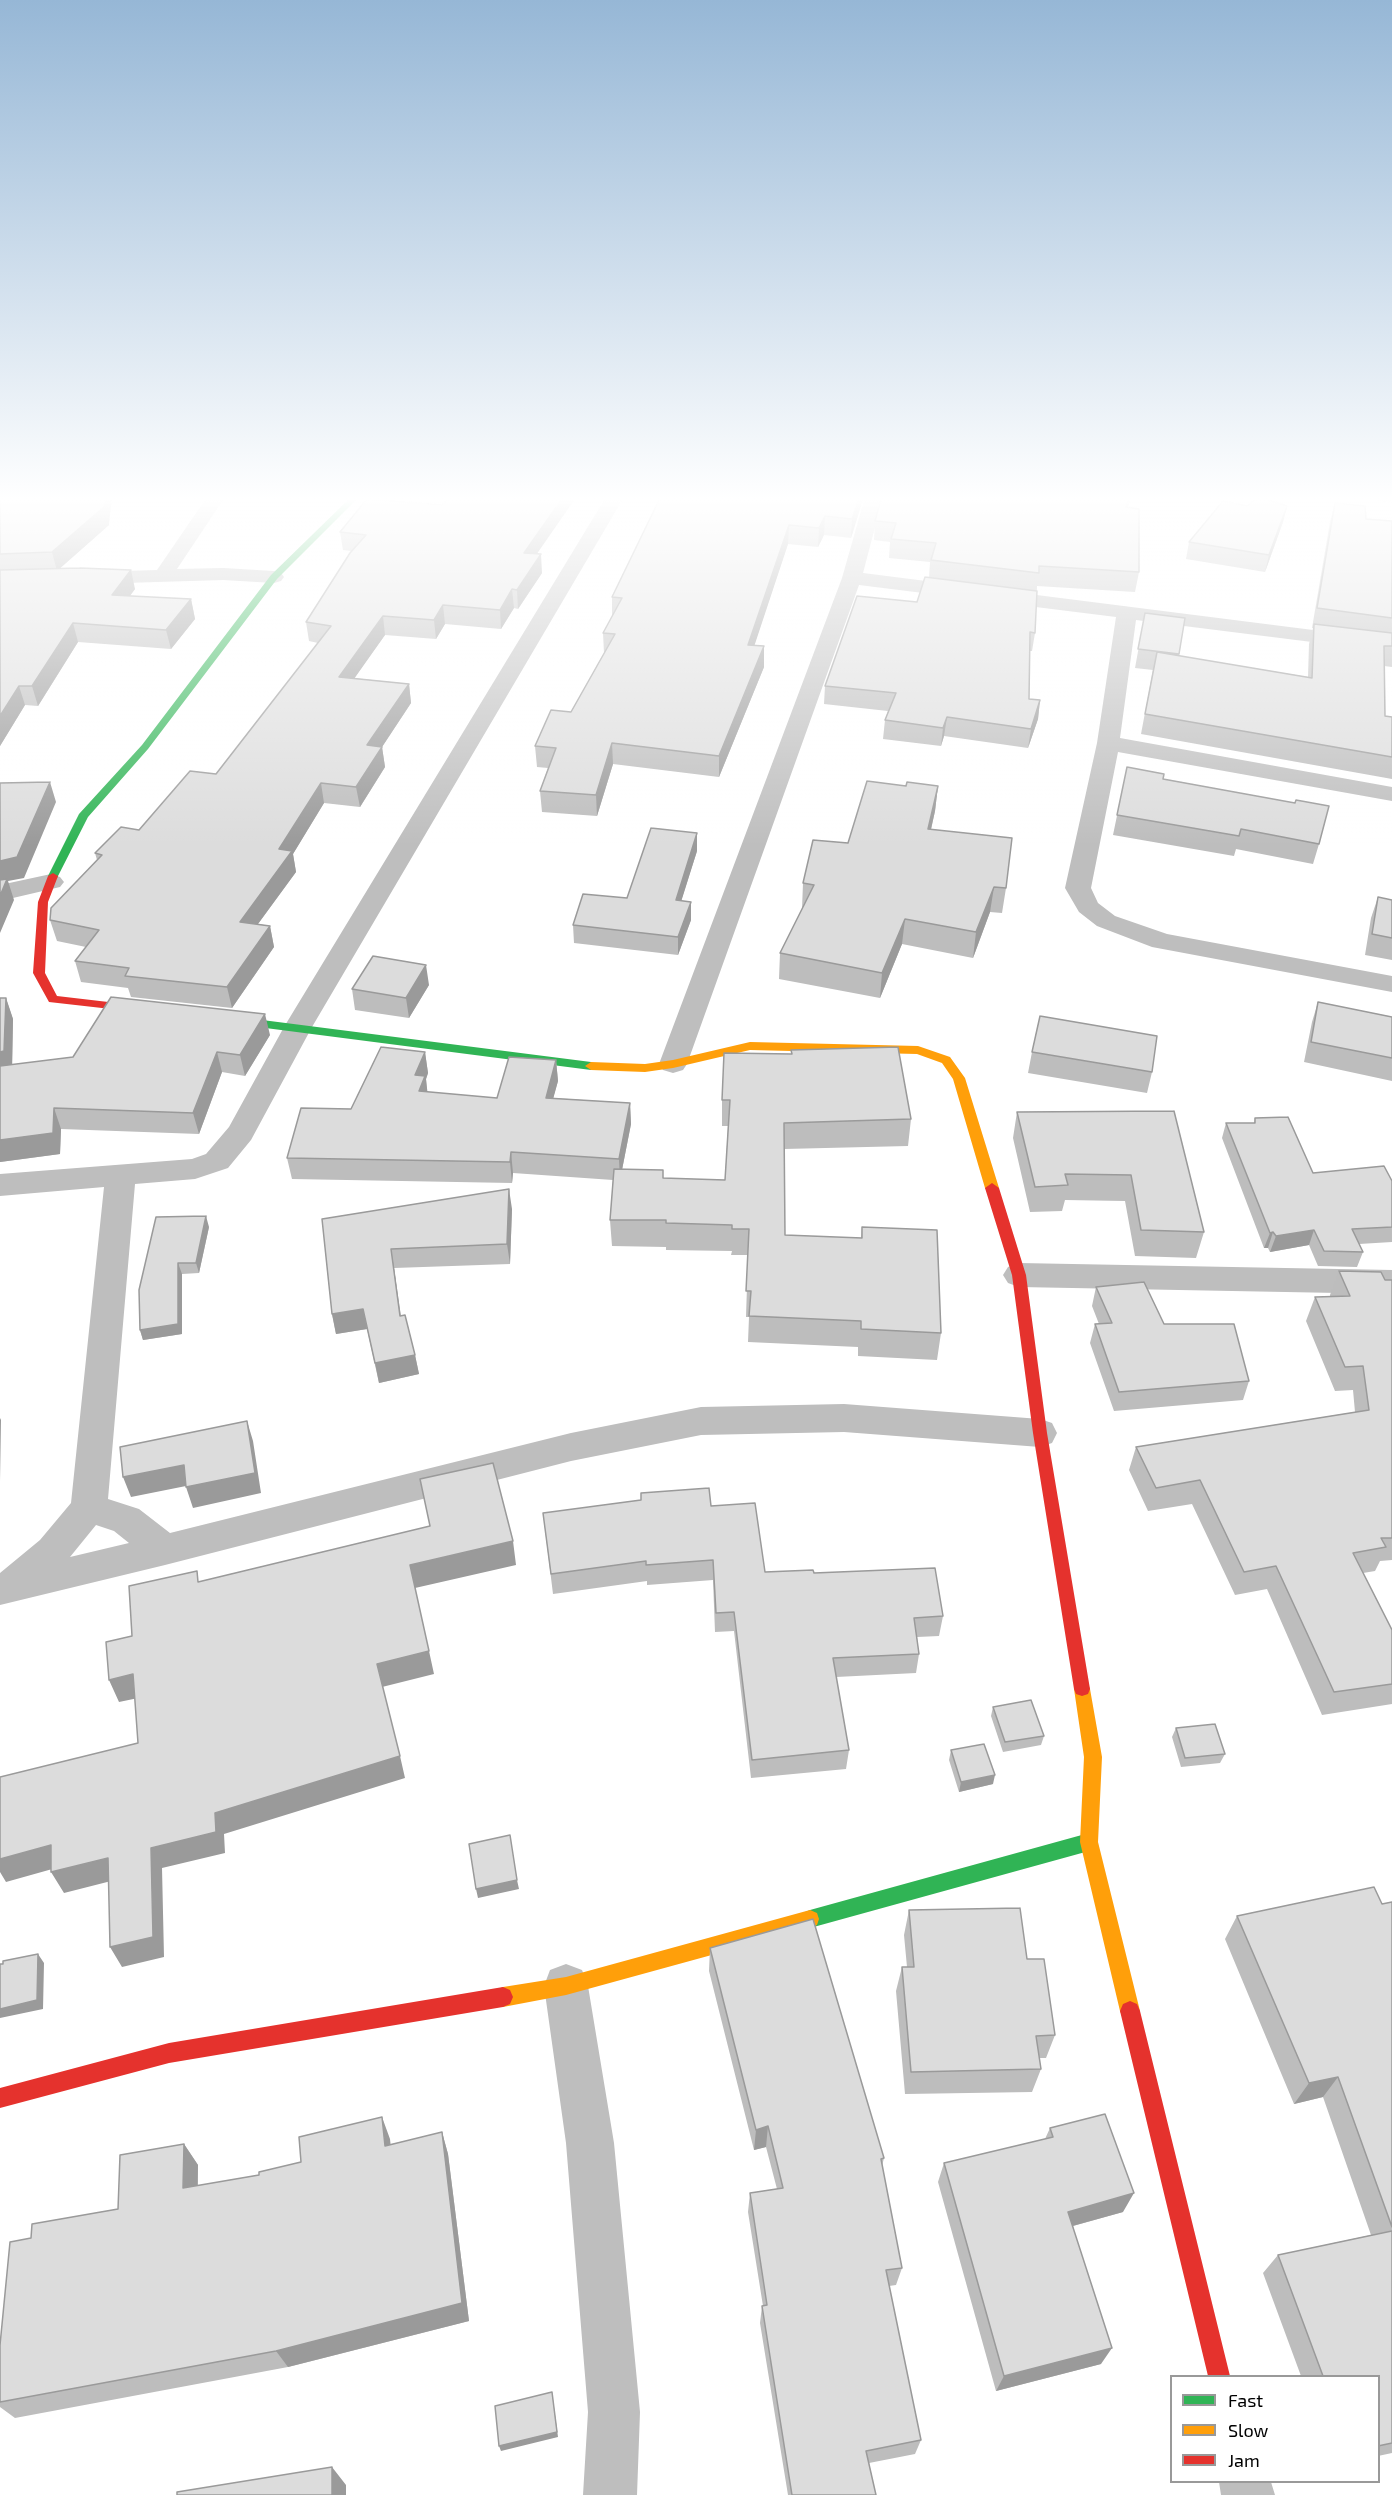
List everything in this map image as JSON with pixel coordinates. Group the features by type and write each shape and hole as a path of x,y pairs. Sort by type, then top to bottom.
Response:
{"street":[{"path":"171,1013 52,999 39,973 43,902 59,861 83,816 145,747 246,613"},
{"path":"0,1185 195,1170 217,1161 241,1133 298,1027 545,613"},
{"path":"673,1064 839,613"},
{"path":"1127,613 1108,743 1078,888 1088,907 1106,921 1161,941 1392,984"},
{"path":"1145,613 1392,646"},
{"path":"1108,743 1392,794"},
{"path":"0,893 51,882"},
{"path":"205,1017 298,1027 605,1068 645,1068 673,1064 750,1046 918,1050 946,1060 960,1078 1019,1275 1040,1433 1093,1757 1089,1842 1219,2375"},
{"path":"5,1588 53,1551 89,1508 120,1177"},
{"path":"1019,1275 1392,1282"},
{"path":"5,1588 165,1550 571,1447 701,1420 844,1418 1040,1433"},
{"path":"89,1508 126,1520 165,1550"},
{"path":"0,2098 169,2053 567,1986 1089,1842"},
{"path":"567,1986 590,2143 612,2388 614,2412 610,2495"}],"building":[{"path":"0,613 179,613 166,630 73,623 32,686 19,686 0,716"},
{"path":"311,613 438,613 434,620 383,616 339,677 409,684 367,745 382,747 356,787 321,783 279,849 292,851 240,922 270,926 227,987 125,976 129,968 75,961 99,930 50,920 51,908 102,855 95,853 121,827 139,830 190,771 216,774 331,626 306,622"},
{"path":"614,613 759,613 748,645 764,646 719,756 612,743 596,795 540,791 556,748 535,746 551,710 571,712 615,634 603,633"},
{"path":"851,613 1036,613 1035,633 1030,632 1029,699 1040,700 1031,729 947,717 943,728 885,720 896,693 825,686"},
{"path":"1145,613 1185,618 1179,654 1138,649"},
{"path":"1358,613 1392,613 1392,618"},
{"path":"1314,624 1392,633 1392,646 1384,646 1385,716 1392,717 1392,757 1145,714 1157,652 1312,678"},
{"path":"1127,767 1164,774 1163,779 1295,803 1296,800 1329,806 1319,844 1241,829 1239,836 1117,815"},
{"path":"867,781 906,786 907,782 938,786 928,829 1012,838 1006,888 994,887 976,932 905,919 882,973 780,953 814,885 803,883 813,840 848,843"},
{"path":"50,782 17,857 0,861 0,783"},
{"path":"651,828 697,833 676,900 691,902 678,937 573,925 583,894 627,898"},
{"path":"7,879 0,896 0,880"},
{"path":"1378,897 1392,900 1392,938 1372,934"},
{"path":"373,956 426,965 406,998 352,989"},
{"path":"111,997 265,1014 240,1055 217,1052 193,1113 54,1108 53,1133 0,1140 0,1066 73,1057"},
{"path":"0,998 6,998 4,1051 0,1052"},
{"path":"1318,1002 1392,1017 1392,1058 1311,1042"},
{"path":"1040,1016 1157,1036 1152,1072 1032,1052"},
{"path":"381,1047 425,1052 415,1075 425,1076 419,1091 497,1098 509,1057 556,1060 546,1098 630,1103 619,1159 511,1152 510,1162 287,1158 301,1108 351,1109"},
{"path":"898,1047 911,1119 784,1123 785,1235 862,1238 862,1227 937,1230 941,1333 861,1329 861,1321 749,1316 751,1291 746,1291 749,1229 732,1229 732,1225 666,1223 666,1220 610,1220 614,1169 663,1170 663,1178 725,1180 730,1100 722,1100 724,1053 792,1054 791,1050"},
{"path":"1174,1111 1204,1232 1141,1230 1131,1175 1065,1174 1068,1185 1035,1187 1017,1112"},
{"path":"1288,1117 1313,1173 1384,1166 1392,1181 1392,1227 1352,1229 1363,1252 1324,1251 1314,1230 1276,1236 1273,1232 1270,1233 1226,1123 1255,1123 1255,1118"},
{"path":"509,1189 507,1244 391,1249 400,1316 405,1315 415,1355 375,1363 363,1309 332,1314 322,1219"},
{"path":"206,1216 196,1263 178,1263 178,1324 140,1330 139,1290 156,1217"},
{"path":"1339,1271 1381,1272 1385,1280 1392,1280 1392,1538 1381,1538 1386,1547 1353,1553 1392,1630 1392,1684 1334,1692 1276,1566 1244,1572 1200,1480 1156,1488 1136,1447 1369,1410 1363,1366 1345,1367 1315,1297 1350,1296"},
{"path":"1144,1282 1164,1324 1234,1324 1249,1381 1119,1392 1095,1324 1112,1323 1096,1287"},
{"path":"247,1421 255,1473 186,1487 184,1465 123,1477 120,1447"},
{"path":"493,1463 513,1541 410,1565 429,1651 377,1664 400,1756 215,1813 216,1832 151,1848 153,1937 110,1947 108,1858 51,1872 51,1845 0,1859 0,1777 138,1743 133,1674 109,1680 106,1642 132,1636 129,1586 197,1571 198,1582 430,1526 420,1479"},
{"path":"709,1488 711,1506 755,1503 765,1572 813,1570 814,1573 935,1568 943,1616 914,1618 919,1654 833,1658 849,1750 752,1760 734,1612 716,1613 713,1560 646,1565 646,1561 551,1574 543,1513 641,1500 641,1493"},
{"path":"1031,1700 1044,1736 1005,1742 993,1707"},
{"path":"1215,1724 1225,1754 1185,1758 1176,1728"},
{"path":"984,1744 995,1775 961,1782 951,1750"},
{"path":"510,1835 517,1880 476,1889 469,1844"},
{"path":"1374,1887 1382,1904 1392,1902 1392,2227 1338,2077 1309,2083 1237,1916"},
{"path":"1020,1908 1027,1959 1044,1959 1055,2035 1036,2036 1041,2069 911,2072 902,1967 914,1967 909,1910"},
{"path":"813,1919 884,2158 881,2159 902,2268 886,2270 921,2440 866,2451 876,2495 792,2495 762,2306 767,2305 750,2193 783,2188 768,2126 756,2130 710,1948"},
{"path":"38,1954 37,2000 0,2009 0,1964 3,1964 3,1961"},
{"path":"1105,2114 1134,2193 1068,2212 1112,2348 1004,2376 944,2163 1053,2137 1050,2128"},
{"path":"382,2117 385,2146 442,2132 462,2303 276,2351 0,2402 0,2345 10,2242 31,2238 32,2224 118,2209 120,2155 184,2144 183,2188 259,2175 259,2172 301,2162 299,2137"},
{"path":"1392,2231 1392,2443 1380,2446 1380,2375 1323,2375 1278,2255"},
{"path":"552,2392 557,2432 499,2446 495,2406"},
{"path":"332,2467 332,2495 177,2495 177,2492"}],"traffic: fast":[{"path":"53,876 83,816 145,747 246,613"},
{"path":"223,1019 591,1066"},
{"path":"810,1919 1089,1842"}],"traffic: slow":[{"path":"591,1066 645,1068 673,1064 750,1046 918,1050 946,1060 959,1078 992,1188"},
{"path":"1082,1689 1093,1757 1089,1842 1130,2011"},
{"path":"503,1997 566,1986 810,1919"}],"traffic: jam":[{"path":"53,876 43,902 39,973 53,999 151,1011"},
{"path":"992,1188 1019,1275 1040,1433 1082,1689"},
{"path":"0,2098 169,2053 503,1997"},
{"path":"1130,2011 1219,2375"}]}
